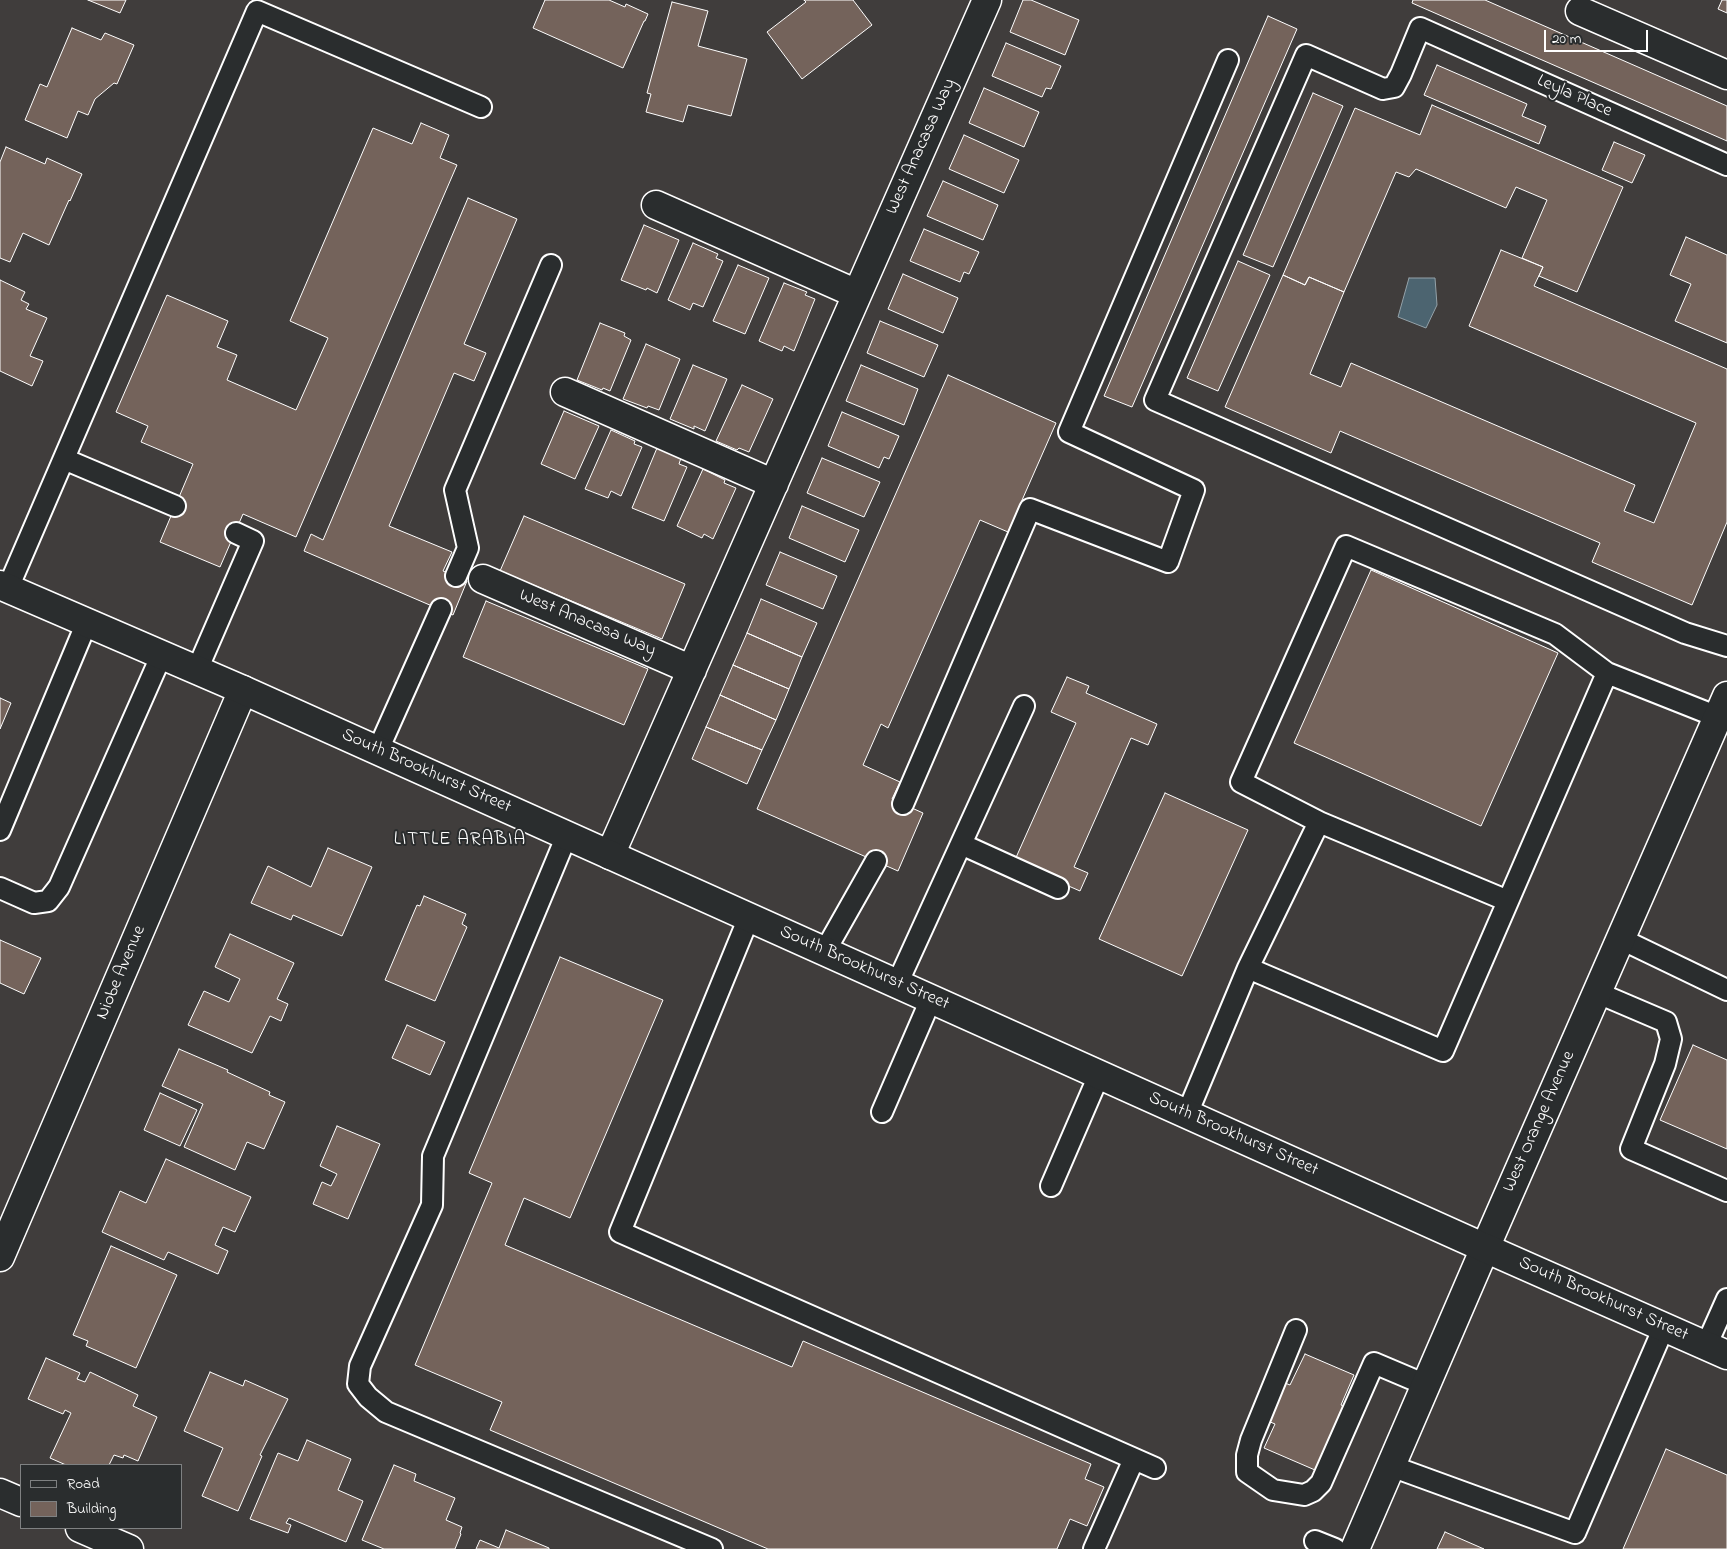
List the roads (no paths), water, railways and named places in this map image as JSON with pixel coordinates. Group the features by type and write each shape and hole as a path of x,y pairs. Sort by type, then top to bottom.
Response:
{"street":[{"name":"West Anacasa Way","path":"610,855 987,0"},
{"path":"1580,11 1727,75"},
{"path":"656,205 857,294"},
{"path":"565,392 774,484"},
{"name":"West Anacasa Way","path":"482,579 692,670"},
{"name":"South Brookhurst Street","path":"4,586 378,750 1716,1351"},
{"name":"Niobe Avenue","path":"0,1257 243,690"},
{"name":"West Orange Avenue","path":"1355,1549 1722,706"},
{"path":"0,1493 20,1502"},
{"path":"82,1529 129,1549"}],"lane":[{"path":"4,586 64,458 257,11 481,107"},
{"name":"Leyla Place","path":"1727,165 1420,28 1394,86 1383,89 1306,55 1155,400 1684,633 1727,646"},
{"path":"903,804 1030,509 1168,562 1194,490 1069,432 1228,60"},
{"path":"456,576 468,548 455,490 551,265"},
{"path":"64,458 175,506"},
{"path":"197,670 244,537"},
{"path":"1508,901 1319,822 1242,782 1346,546 1555,634 1607,672 1722,706"},
{"path":"378,750 441,609"},
{"path":"0,830 87,622"},
{"path":"0,888 34,903 48,901 59,887 162,654"},
{"path":"1248,968 1443,1051 1607,672"},
{"path":"897,984 1024,706"},
{"path":"1187,1114 1248,968 1319,822"},
{"path":"567,835 433,1156 432,1205 360,1366 358,1384 368,1397 386,1412 712,1549"},
{"path":"961,844 1058,888"},
{"path":"825,951 876,861"},
{"path":"749,917 620,1232 1156,1468"},
{"path":"1621,939 1727,990"},
{"path":"1598,993 1666,1022 1671,1039 1665,1064 1631,1149 1727,1191"},
{"path":"882,1112 931,999"},
{"path":"1051,1186 1099,1075"},
{"path":"1716,1351 1727,1299"},
{"path":"1391,1466 1575,1533 1664,1327"},
{"path":"1296,1330 1251,1440 1247,1455 1247,1472 1273,1490 1304,1495 1314,1491 1320,1483 1374,1363 1426,1385"},
{"path":"1094,1549 1134,1459"},
{"path":"1315,1542 1335,1549"}],"water":[{"path":"1409,278 1435,278 1437,305 1426,328 1398,317"}],"district":[{"name":"LITTLE ARABIA","path":"460,841"}]}
